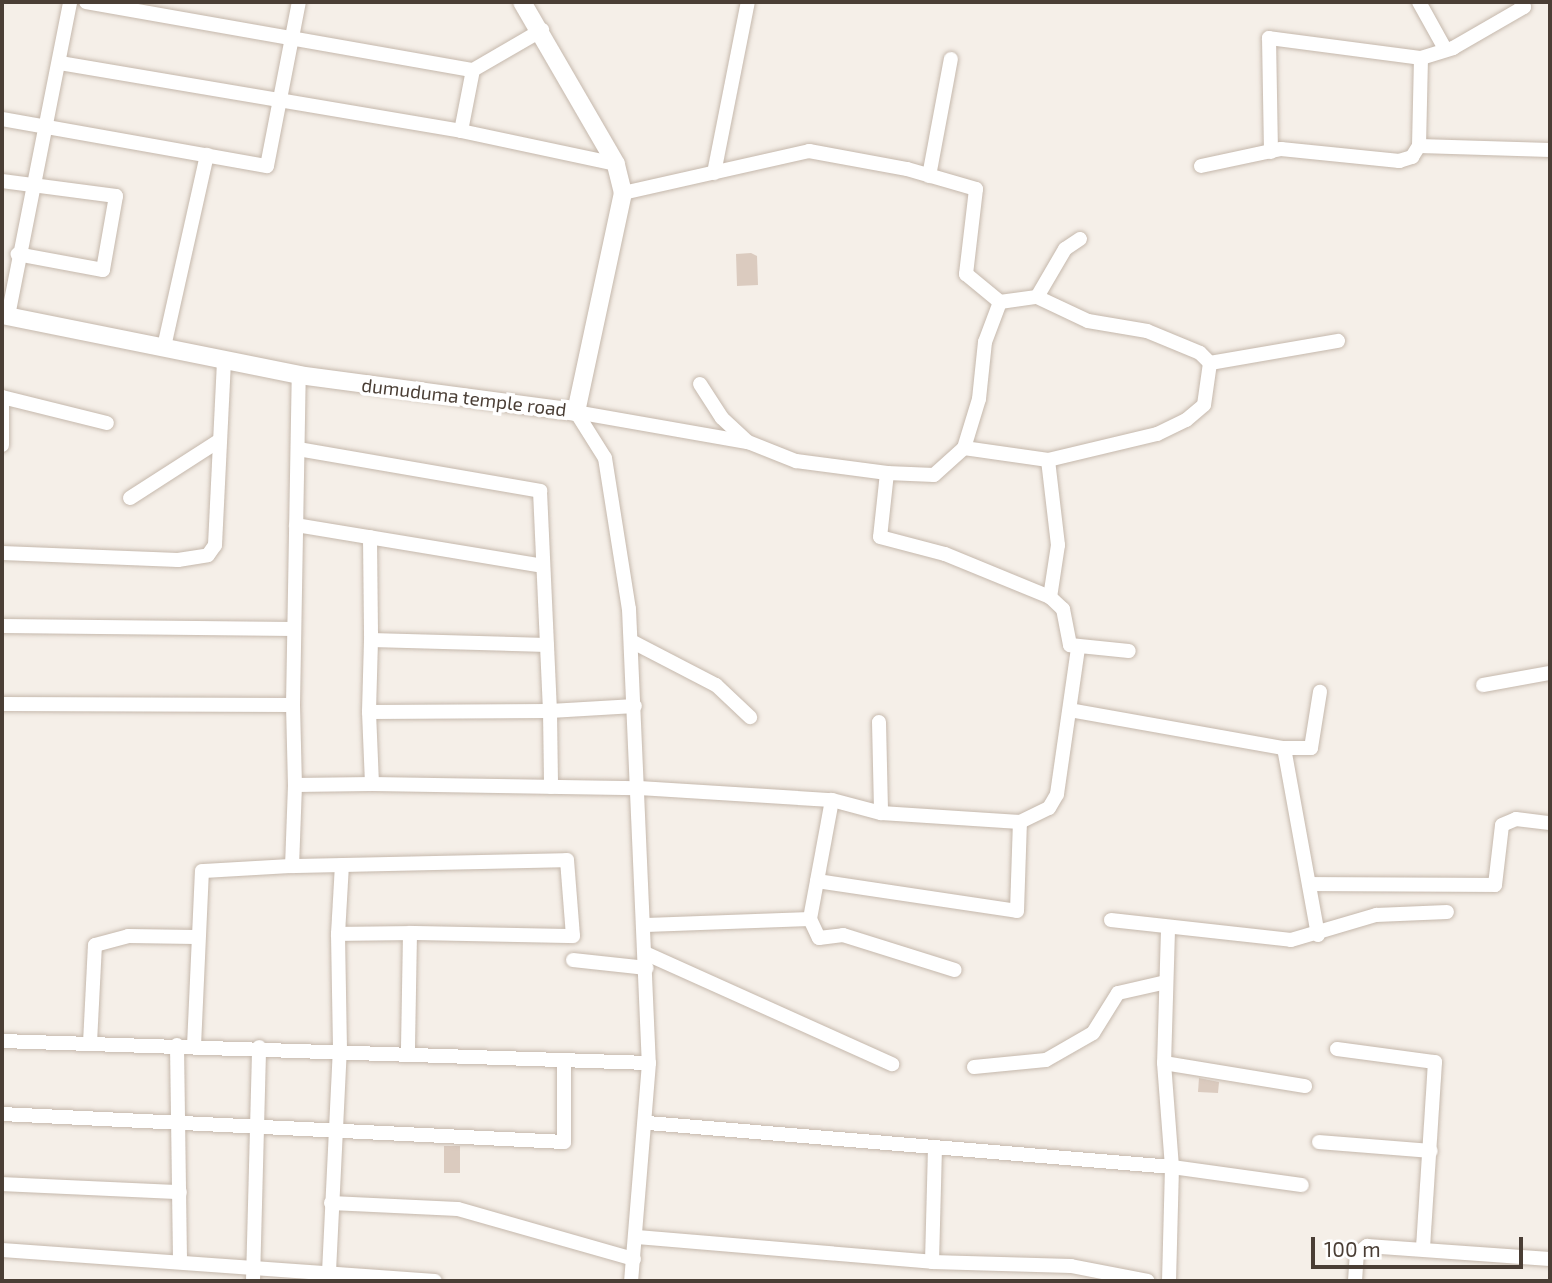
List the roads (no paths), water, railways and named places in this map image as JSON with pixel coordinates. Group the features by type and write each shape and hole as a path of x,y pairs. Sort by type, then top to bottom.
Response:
{"street":[{"path":"5,315 32,185 49,126 70,2"},
{"path":"86,2 473,70 542,30"},
{"path":"2,119 267,166 299,2"},
{"name":"dumuduma temple road","path":"5,315 299,376 576,412 623,193 616,164 542,30 523,2"},
{"path":"714,173 748,2"},
{"path":"1419,2 1445,49"},
{"path":"1271,152 1269,38 1421,58 1445,49 1524,8 1521,2"},
{"path":"1201,166 1271,152 1399,161 1412,157 1419,146 1421,58"},
{"path":"929,176 951,59"},
{"path":"60,63 461,131 616,164"},
{"path":"461,131 473,70"},
{"path":"1419,146 1550,150"},
{"path":"623,193 809,151 929,176 976,189 966,274 1000,302 1037,297 1088,321 1147,331 1200,353 1210,363"},
{"path":"164,347 207,155"},
{"path":"2,181 116,196 103,270 17,254"},
{"path":"1037,297 1065,249 1080,239"},
{"path":"576,412 748,442 796,461 887,473 934,475 964,448 979,399 985,342 1000,302"},
{"path":"1210,363 1338,341"},
{"path":"2,553 178,561 208,555 215,545 224,360"},
{"path":"964,448 1048,460 1157,434 1186,420 1205,405 1210,363"},
{"path":"292,866 299,376"},
{"path":"701,384 722,418 748,442"},
{"path":"2,445 2,397 107,423"},
{"path":"576,412 606,458 631,641 646,925 649,1063 648,1123 631,1281"},
{"path":"130,498 220,440"},
{"path":"298,449 540,491 551,787"},
{"path":"1048,460 1058,545 1050,597"},
{"path":"887,473 880,537 946,554 1050,597 1063,609 1066,640 1078,648 1129,651"},
{"path":"296,525 543,566"},
{"path":"370,537 369,712 372,784"},
{"path":"2,626 294,629"},
{"path":"371,640 547,645"},
{"path":"631,641 716,685 750,717"},
{"path":"295,785 639,788 832,800 881,813 1020,822 1049,808 1057,794 1078,648"},
{"path":"1483,685 1550,673"},
{"path":"1070,710 1284,748 1311,748 1320,692"},
{"path":"2,704 293,705"},
{"path":"369,712 550,711 635,706"},
{"path":"879,722 881,813"},
{"path":"1284,748 1318,935"},
{"path":"832,800 810,919 819,938 843,935 955,970"},
{"path":"1308,884 1494,885 1502,825 1516,819 1550,823"},
{"path":"817,881 1017,911 1020,822"},
{"path":"194,1046 198,880 207,867 567,860 573,936 338,934"},
{"path":"329,1272 333,1130 340,1049 338,934 342,865"},
{"path":"1111,920 1168,930 1291,940 1318,935 1376,915 1447,912"},
{"path":"646,925 810,919"},
{"path":"1168,930 1164,1063 1171,1167 1170,1281"},
{"path":"408,1053 410,933"},
{"path":"90,1043 95,945 128,936 195,937"},
{"path":"573,960 647,961 892,1064"},
{"path":"974,1067 1046,1060 1093,1033 1118,993 1166,982"},
{"path":"2,1041 340,1049 649,1063"},
{"path":"177,1045 180,1262"},
{"path":"254,1274 259,1047"},
{"path":"1337,1049 1434,1060 1431,1151 1423,1249"},
{"path":"2,1114 564,1142 564,1060"},
{"path":"1164,1063 1305,1086"},
{"path":"648,1123 1171,1167 1302,1185"},
{"path":"1319,1142 1431,1151"},
{"path":"932,1262 935,1147"},
{"path":"2,1184 180,1192"},
{"path":"331,1203 458,1209 634,1259"},
{"path":"637,1237 932,1262 1070,1266 1148,1281"},
{"path":"1354,1281 1360,1248 1423,1249 1550,1259"},
{"path":"2,1250 180,1262 254,1274 329,1272 435,1281"}]}
